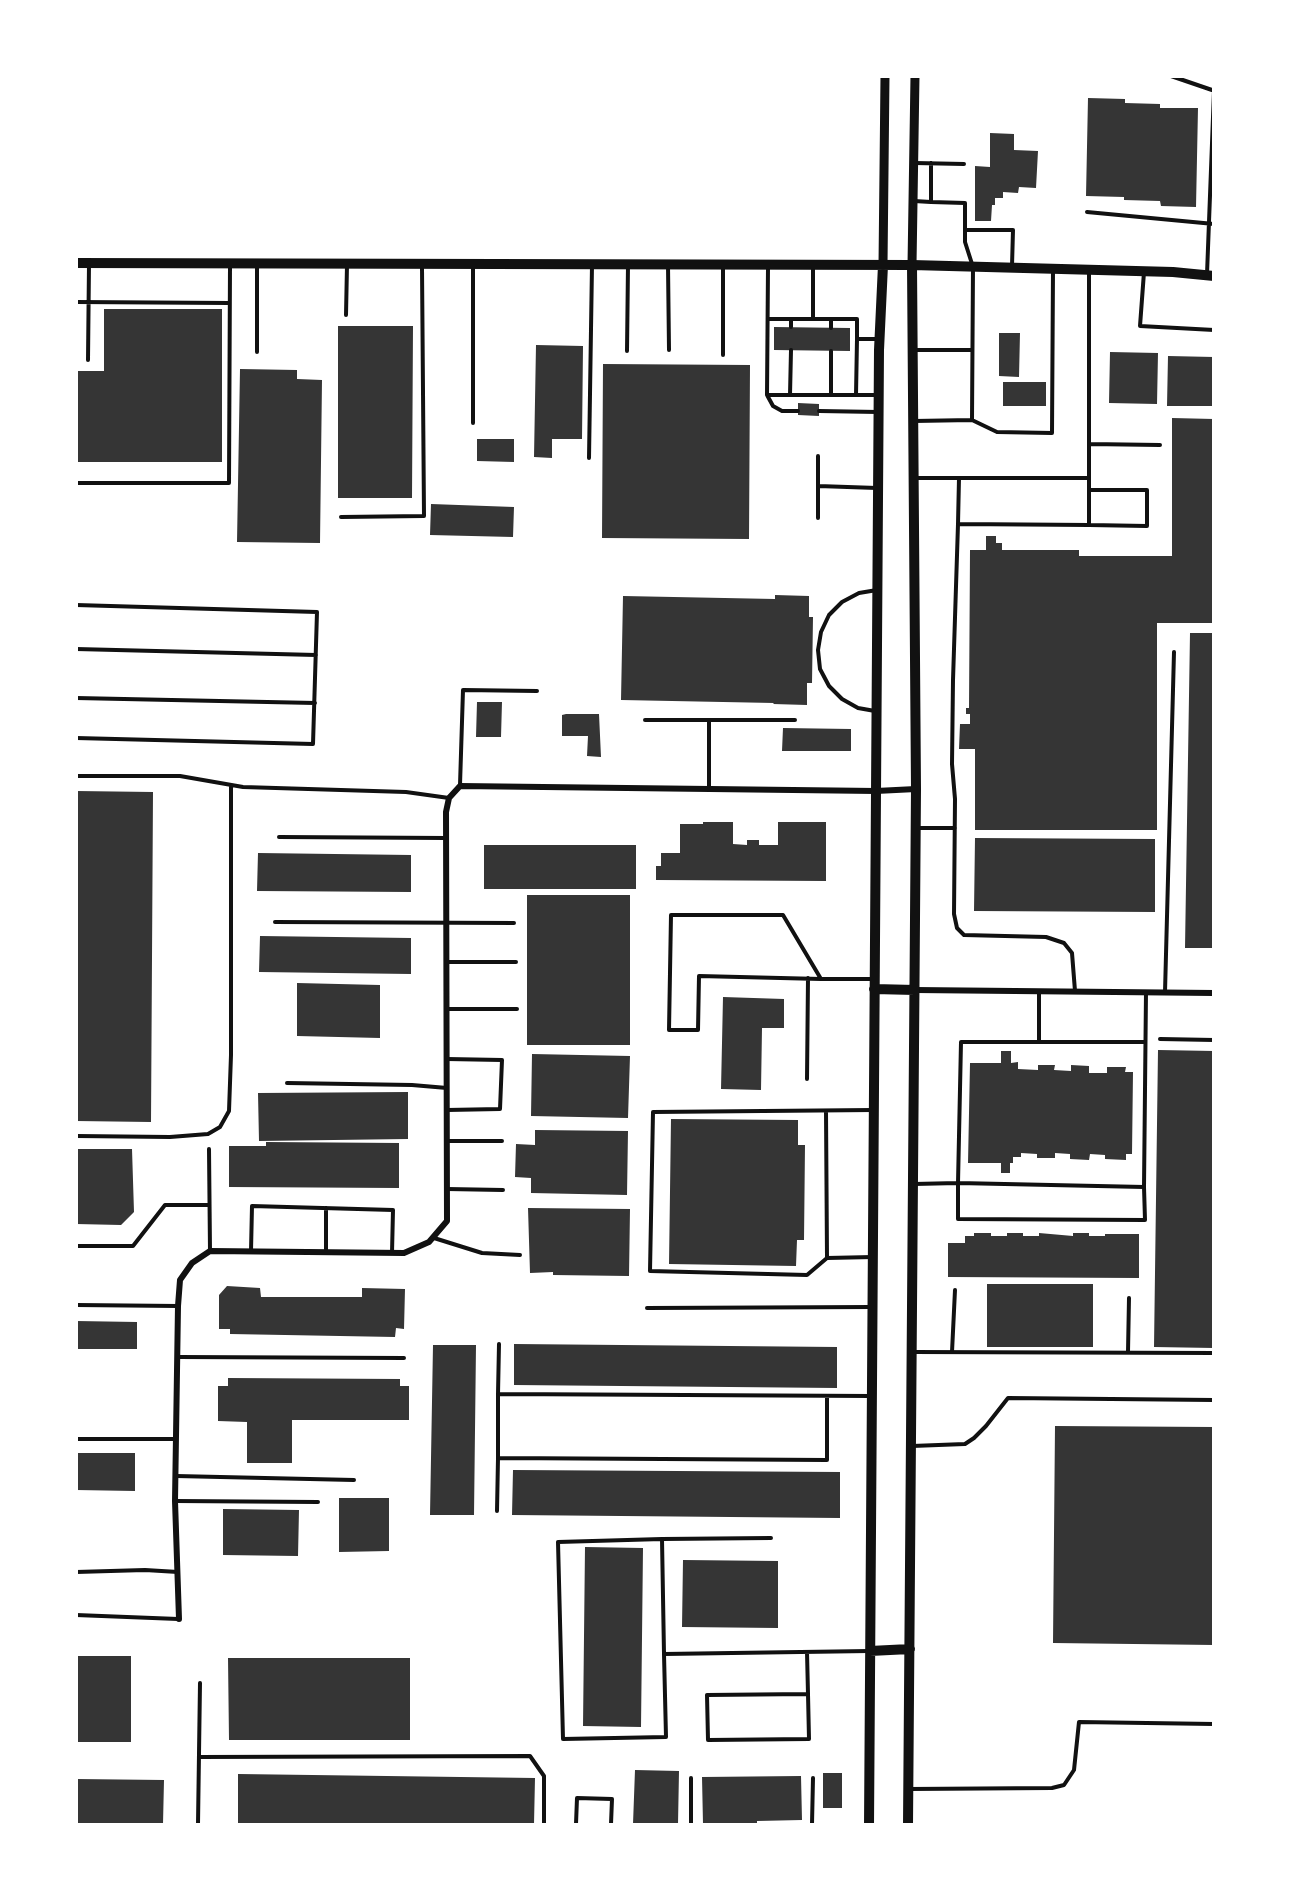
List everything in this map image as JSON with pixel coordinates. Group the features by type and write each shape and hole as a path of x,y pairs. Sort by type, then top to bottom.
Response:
{"main road":[{"path":"76,263 912,265 1210,276"},
{"path":"869,1824 878,412 883,265"},
{"path":"909,1824 916,828 912,265"},
{"path":"874,984 915,990"},
{"path":"870,1651 910,1649"}],"street":[{"path":"883,265 885,76"},
{"path":"912,265 915,76"},
{"path":"179,1619 175,1501 180,1280 192,1263 210,1251 405,1253 429,1242 447,1221 446,1008 449,798 460,786 876,791 916,789"},
{"path":"915,990 1214,993"}],"lane":[{"path":"1171,76 1213,90 1210,276"},
{"path":"914,163 964,164"},
{"path":"931,163 931,202"},
{"path":"914,201 965,202 965,242 973,267 972,420"},
{"path":"1087,212 1211,224"},
{"path":"965,230 1013,230 1012,268"},
{"path":"88,360 89,263"},
{"path":"341,517 424,516 422,263"},
{"path":"473,263 473,423"},
{"path":"76,483 229,483 230,264"},
{"path":"257,264 257,352"},
{"path":"346,315 347,264"},
{"path":"589,458 592,264"},
{"path":"627,351 628,264"},
{"path":"668,264 669,350"},
{"path":"723,264 723,355"},
{"path":"768,264 767,395 773,406 782,411 798,411"},
{"path":"813,265 813,319"},
{"path":"914,421 972,420 997,432 1052,433 1053,269"},
{"path":"1089,270 1089,525"},
{"path":"1144,272 1140,326 1214,330"},
{"path":"76,302 229,303"},
{"path":"768,319 857,320 856,395"},
{"path":"790,327 791,319"},
{"path":"831,319 831,328"},
{"path":"856,339 879,339"},
{"path":"790,395 791,350"},
{"path":"913,350 972,350"},
{"path":"831,351 831,395"},
{"path":"767,395 879,396"},
{"path":"819,411 878,412"},
{"path":"1089,444 1160,445"},
{"path":"818,456 818,518"},
{"path":"914,478 1089,478"},
{"path":"959,478 952,680 952,764 955,799 954,914 957,928 964,935 1046,937 1064,943 1072,953 1074,991"},
{"path":"818,486 878,488"},
{"path":"958,524 1147,526 1147,490 1089,490"},
{"path":"877,590 859,594 842,602 829,615 821,632 818,650 820,669 829,686 842,699 858,708 877,711"},
{"path":"76,605 317,612 313,744 76,738"},
{"path":"76,649 316,655"},
{"path":"1165,992 1174,652"},
{"path":"460,786 463,690 537,691"},
{"path":"76,698 315,703"},
{"path":"645,720 795,720"},
{"path":"709,720 709,789"},
{"path":"76,776 180,776 250,788 406,792 449,798"},
{"path":"76,1136 170,1137 208,1134 220,1127 229,1111 231,785"},
{"path":"916,828 955,828"},
{"path":"279,837 447,838"},
{"path":"821,979 783,915 671,915 669,1030 698,1030 699,976 808,978 874,984"},
{"path":"275,922 514,923"},
{"path":"447,962 516,962"},
{"path":"807,1079 808,978"},
{"path":"1039,991 1039,1042"},
{"path":"1145,1042 961,1042 958,1219 1145,1220 1146,992"},
{"path":"446,1008 517,1009"},
{"path":"1161,1039 1214,1040"},
{"path":"447,1059 502,1060 500,1109 447,1110"},
{"path":"287,1083 412,1085 447,1088"},
{"path":"873,1257 827,1258 807,1275 650,1271 652,1112 874,1110"},
{"path":"826,1111 827,1258"},
{"path":"447,1141 502,1141"},
{"path":"209,1149 210,1251"},
{"path":"913,1184 1144,1187"},
{"path":"447,1189 503,1190"},
{"path":"76,1246 133,1246 165,1205 209,1205"},
{"path":"251,1252 252,1206 393,1210 392,1253"},
{"path":"326,1208 326,1252"},
{"path":"433,1238 482,1253 520,1255"},
{"path":"952,1352 955,1290"},
{"path":"1128,1352 1129,1298"},
{"path":"76,1305 178,1306"},
{"path":"647,1308 872,1307"},
{"path":"496,1511 499,1344"},
{"path":"912,1352 1214,1353"},
{"path":"179,1357 404,1358"},
{"path":"498,1394 872,1396"},
{"path":"498,1458 827,1460 827,1396"},
{"path":"911,1446 965,1444 986,1426 1008,1398 1214,1400"},
{"path":"76,1439 177,1439"},
{"path":"176,1476 354,1480"},
{"path":"175,1501 318,1502"},
{"path":"662,1539 666,1737 562,1739 558,1542 662,1539 771,1538"},
{"path":"76,1572 145,1570 178,1572"},
{"path":"76,1615 179,1619"},
{"path":"664,1654 870,1651"},
{"path":"807,1652 808,1694 809,1739 708,1740 707,1695 808,1694"},
{"path":"198,1824 200,1683"},
{"path":"909,1788 1052,1788 1064,1785 1074,1770 1079,1722 1214,1724"},
{"path":"199,1757 530,1756 544,1776 544,1824"},
{"path":"691,1778 691,1824"},
{"path":"812,1824 813,1778"},
{"path":"576,1824 577,1798 612,1799 611,1824"}],"building":[{"path":"1088,98 1125,99 1125,103 1160,104 1160,108 1198,108 1196,207 1161,206 1160,201 1124,200 1124,197 1086,196"},
{"path":"990,133 1014,134 1014,150 1038,151 1036,188 1019,187 1018,193 1003,192 1003,198 995,198 995,205 992,205 991,221 975,221 975,166 990,167"},
{"path":"104,309 222,309 222,462 76,462 76,371 104,371"},
{"path":"338,326 413,326 412,498 338,498"},
{"path":"774,327 850,328 850,351 774,350"},
{"path":"999,333 1020,333 1019,377 999,376"},
{"path":"536,345 583,346 582,439 552,439 552,458 534,457"},
{"path":"1110,352 1158,353 1157,404 1109,403"},
{"path":"1168,356 1214,357 1214,406 1167,406"},
{"path":"603,364 750,365 749,539 602,538"},
{"path":"240,369 297,370 297,379 322,380 320,543 237,542"},
{"path":"1003,382 1046,382 1046,406 1003,406"},
{"path":"798,403 819,404 819,416 798,415"},
{"path":"1172,418 1214,419 1214,623 1157,623 1157,830 975,830 975,749 959,749 960,724 970,724 970,714 966,714 966,708 969,708 970,550 986,550 986,536 996,536 996,543 1002,543 1002,550 1079,550 1079,556 1172,556"},
{"path":"477,439 514,439 514,462 477,461"},
{"path":"431,504 514,507 513,537 430,535"},
{"path":"775,595 809,596 809,617 813,617 812,683 807,683 807,705 621,700 623,596 775,599"},
{"path":"1190,633 1214,633 1214,948 1185,948"},
{"path":"477,702 502,702 501,737 476,737"},
{"path":"599,714 601,757 587,756 588,736 562,736 562,715"},
{"path":"783,728 851,729 851,751 782,751"},
{"path":"76,791 153,792 151,1122 76,1121"},
{"path":"703,822 733,822 733,844 747,845 747,840 759,840 759,845 778,845 778,822 826,822 826,881 656,880 656,866 661,866 661,853 680,853 680,824 703,824"},
{"path":"975,838 1155,839 1155,912 974,911"},
{"path":"484,845 636,845 636,889 484,889"},
{"path":"258,853 411,855 411,892 257,891"},
{"path":"527,895 630,895 630,1045 527,1045"},
{"path":"260,936 411,938 411,974 259,972"},
{"path":"297,983 380,985 380,1038 297,1036"},
{"path":"723,997 784,999 784,1028 762,1028 761,1090 721,1089"},
{"path":"1158,1050 1214,1051 1214,1348 1154,1347"},
{"path":"1001,1051 1011,1051 1011,1063 1018,1062 1018,1069 1038,1070 1038,1065 1055,1065 1054,1070 1071,1071 1071,1065 1089,1066 1089,1073 1107,1073 1107,1067 1126,1067 1125,1072 1133,1072 1132,1154 1126,1154 1126,1160 1105,1159 1105,1155 1090,1154 1089,1160 1070,1159 1070,1154 1055,1153 1055,1158 1037,1158 1037,1154 1021,1153 1021,1157 1013,1157 1013,1163 1010,1163 1010,1173 1001,1173 1001,1163 968,1163 970,1063 1001,1063"},
{"path":"532,1054 630,1056 628,1118 531,1116"},
{"path":"408,1092 408,1139 259,1141 258,1093"},
{"path":"671,1119 798,1120 798,1145 805,1145 804,1240 797,1240 796,1266 669,1264"},
{"path":"535,1130 628,1131 627,1195 531,1193 531,1178 515,1177 516,1144 535,1145"},
{"path":"266,1142 399,1143 399,1188 229,1187 229,1146 266,1146"},
{"path":"76,1149 132,1149 134,1212 121,1225 76,1224"},
{"path":"528,1208 630,1209 629,1276 530,1273"},
{"path":"974,1233 991,1233 991,1236 1007,1236 1007,1233 1023,1233 1023,1236 1039,1236 1039,1233 1073,1236 1073,1233 1089,1233 1089,1236 1139,1234 1139,1278 948,1277 948,1243 965,1243 965,1236 974,1236"},
{"path":"987,1284 1093,1284 1093,1347 987,1347"},
{"path":"227,1286 260,1288 261,1297 362,1297 362,1288 405,1289 404,1329 396,1328 395,1337 230,1334 230,1329 219,1329 219,1295"},
{"path":"76,1321 137,1322 137,1349 76,1349"},
{"path":"514,1344 837,1347 837,1388 514,1385"},
{"path":"433,1345 476,1345 474,1515 430,1515"},
{"path":"228,1378 400,1379 400,1386 409,1386 409,1420 292,1420 292,1463 247,1463 247,1422 218,1421 218,1386 228,1386"},
{"path":"1055,1426 1214,1427 1214,1645 1053,1643"},
{"path":"76,1453 135,1453 135,1491 76,1490"},
{"path":"513,1470 840,1472 840,1518 512,1515"},
{"path":"339,1498 389,1498 389,1551 339,1552"},
{"path":"223,1509 299,1510 298,1556 223,1555"},
{"path":"585,1547 643,1548 641,1727 583,1726"},
{"path":"683,1560 778,1561 778,1628 682,1627"},
{"path":"76,1656 131,1656 131,1742 76,1742"},
{"path":"228,1658 410,1658 410,1740 229,1740"},
{"path":"635,1770 679,1771 678,1824 633,1824"},
{"path":"823,1773 842,1773 842,1808 823,1808"},
{"path":"238,1774 535,1778 534,1824 238,1824"},
{"path":"801,1776 802,1820 757,1821 757,1824 703,1824 702,1777"},
{"path":"76,1779 164,1780 163,1824 76,1824"}]}
